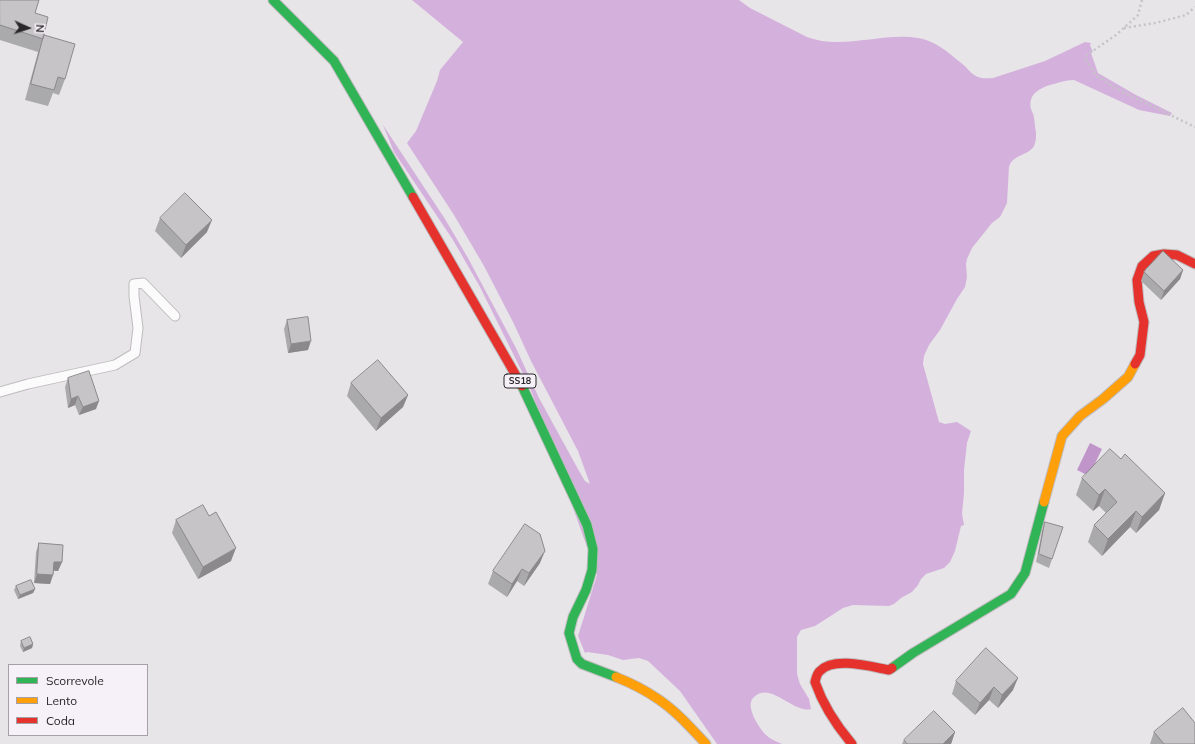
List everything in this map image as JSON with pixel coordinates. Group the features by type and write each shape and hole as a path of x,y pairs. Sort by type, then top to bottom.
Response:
{"main road":[{"name":"SS18","path":"273,0 334,61 520,382 584,518 593,550 592,570 586,590 573,617 569,633 577,659 582,664 625,680 651,694 668,707 706,744"},
{"path":"852,744 841,731 818,694 814,682 819,671 828,665 840,663 889,670 913,653 1011,594 1025,573 1062,436 1080,416 1103,399 1128,377 1140,355 1144,322 1139,302 1137,280 1142,266 1153,256 1164,254 1177,255 1195,264"}],"lane":[{"path":"0,392 28,384 115,365 135,353 138,328 134,284 143,283 174,316"}],"path":[{"path":"1142,0 1138,14 1116,35 1088,55 1086,60 1096,75 1115,88 1195,127"},
{"path":"1123,28 1155,23 1186,14 1195,8"}],"shaded area":[{"path":"412,0 739,0 750,8 807,37 821,41 836,42 894,37 923,39 941,47 973,74 983,78 993,78 1045,61 1085,42 1091,43 1090,45 1093,52 1091,53 1098,73 1136,95 1172,113 1170,116 1139,110 1074,80 1050,85 1038,91 1033,96 1030,104 1034,117 1036,133 1035,144 1028,152 1017,157 1011,163 1009,167 1007,203 1000,217 992,223 972,248 966,264 967,277 965,287 940,330 929,345 924,356 923,364 939,422 945,424 957,422 971,431 967,443 964,470 962,514 964,525 961,526 955,551 950,562 944,568 926,574 912,592 894,604 889,606 853,605 843,608 815,626 801,630 797,637 797,674 800,684 809,699 811,709 797,707 775,695 768,693 761,693 754,697 751,701 752,711 763,732 773,740 782,744 717,744 680,691 648,661 639,658 623,660 608,655 585,653 578,636 597,575 531,390 480,287 453,240 394,152 383,125 445,219 468,258 516,348 539,398 579,471 585,481 590,484 578,451 484,266 454,215 407,143 416,131 437,81 440,70 463,42"},
{"path":"1090,443 1102,449 1089,476 1077,470"}],"building":[{"path":"0,0 39,0 35,13 48,17 43,39 0,25"},
{"path":"44,35 75,44 65,79 58,77 54,90 31,84"},
{"path":"185,193 212,220 186,245 160,218"},
{"path":"1163,251 1183,270 1164,291 1144,272"},
{"path":"308,317 311,341 291,344 287,320"},
{"path":"378,360 408,395 381,418 351,383"},
{"path":"89,371 99,401 83,407 78,396 71,399 68,378"},
{"path":"1110,449 1121,459 1125,454 1165,493 1142,517 1136,511 1108,539 1094,525 1117,502 1105,489 1099,495 1082,478"},
{"path":"203,505 209,516 216,512 236,548 203,567 176,520"},
{"path":"1045,522 1063,527 1052,559 1039,554"},
{"path":"525,524 540,534 545,551 529,573 522,569 512,584 493,571"},
{"path":"39,543 63,545 62,562 54,562 53,575 37,574"},
{"path":"31,580 35,589 20,595 16,586"},
{"path":"30,637 33,644 24,648 21,641"},
{"path":"986,648 1018,678 1002,695 994,687 980,703 956,681"},
{"path":"1183,708 1195,723 1195,744 1164,744 1154,732"},
{"path":"934,711 955,732 943,744 907,744 904,740"}],"traffic: fast":[{"path":"273,0 334,61 413,197"},
{"path":"522,386 587,525 593,549 592,570 586,590 573,617 569,633 576,656 582,664 616,677"},
{"path":"892,668 913,653 1011,594 1025,573 1044,502"}],"traffic: slow":[{"path":"1044,502 1062,436 1080,416 1103,399 1128,377 1135,364"},
{"path":"616,677 643,690 665,704 706,744"}],"traffic: jam":[{"path":"413,197 522,386"},
{"path":"1135,364 1140,355 1144,322 1139,302 1137,280 1142,266 1153,256 1164,254 1177,255 1195,264"},
{"path":"852,744 835,722 826,707 815,682 817,674 826,667 844,663 889,670 892,668"}]}
